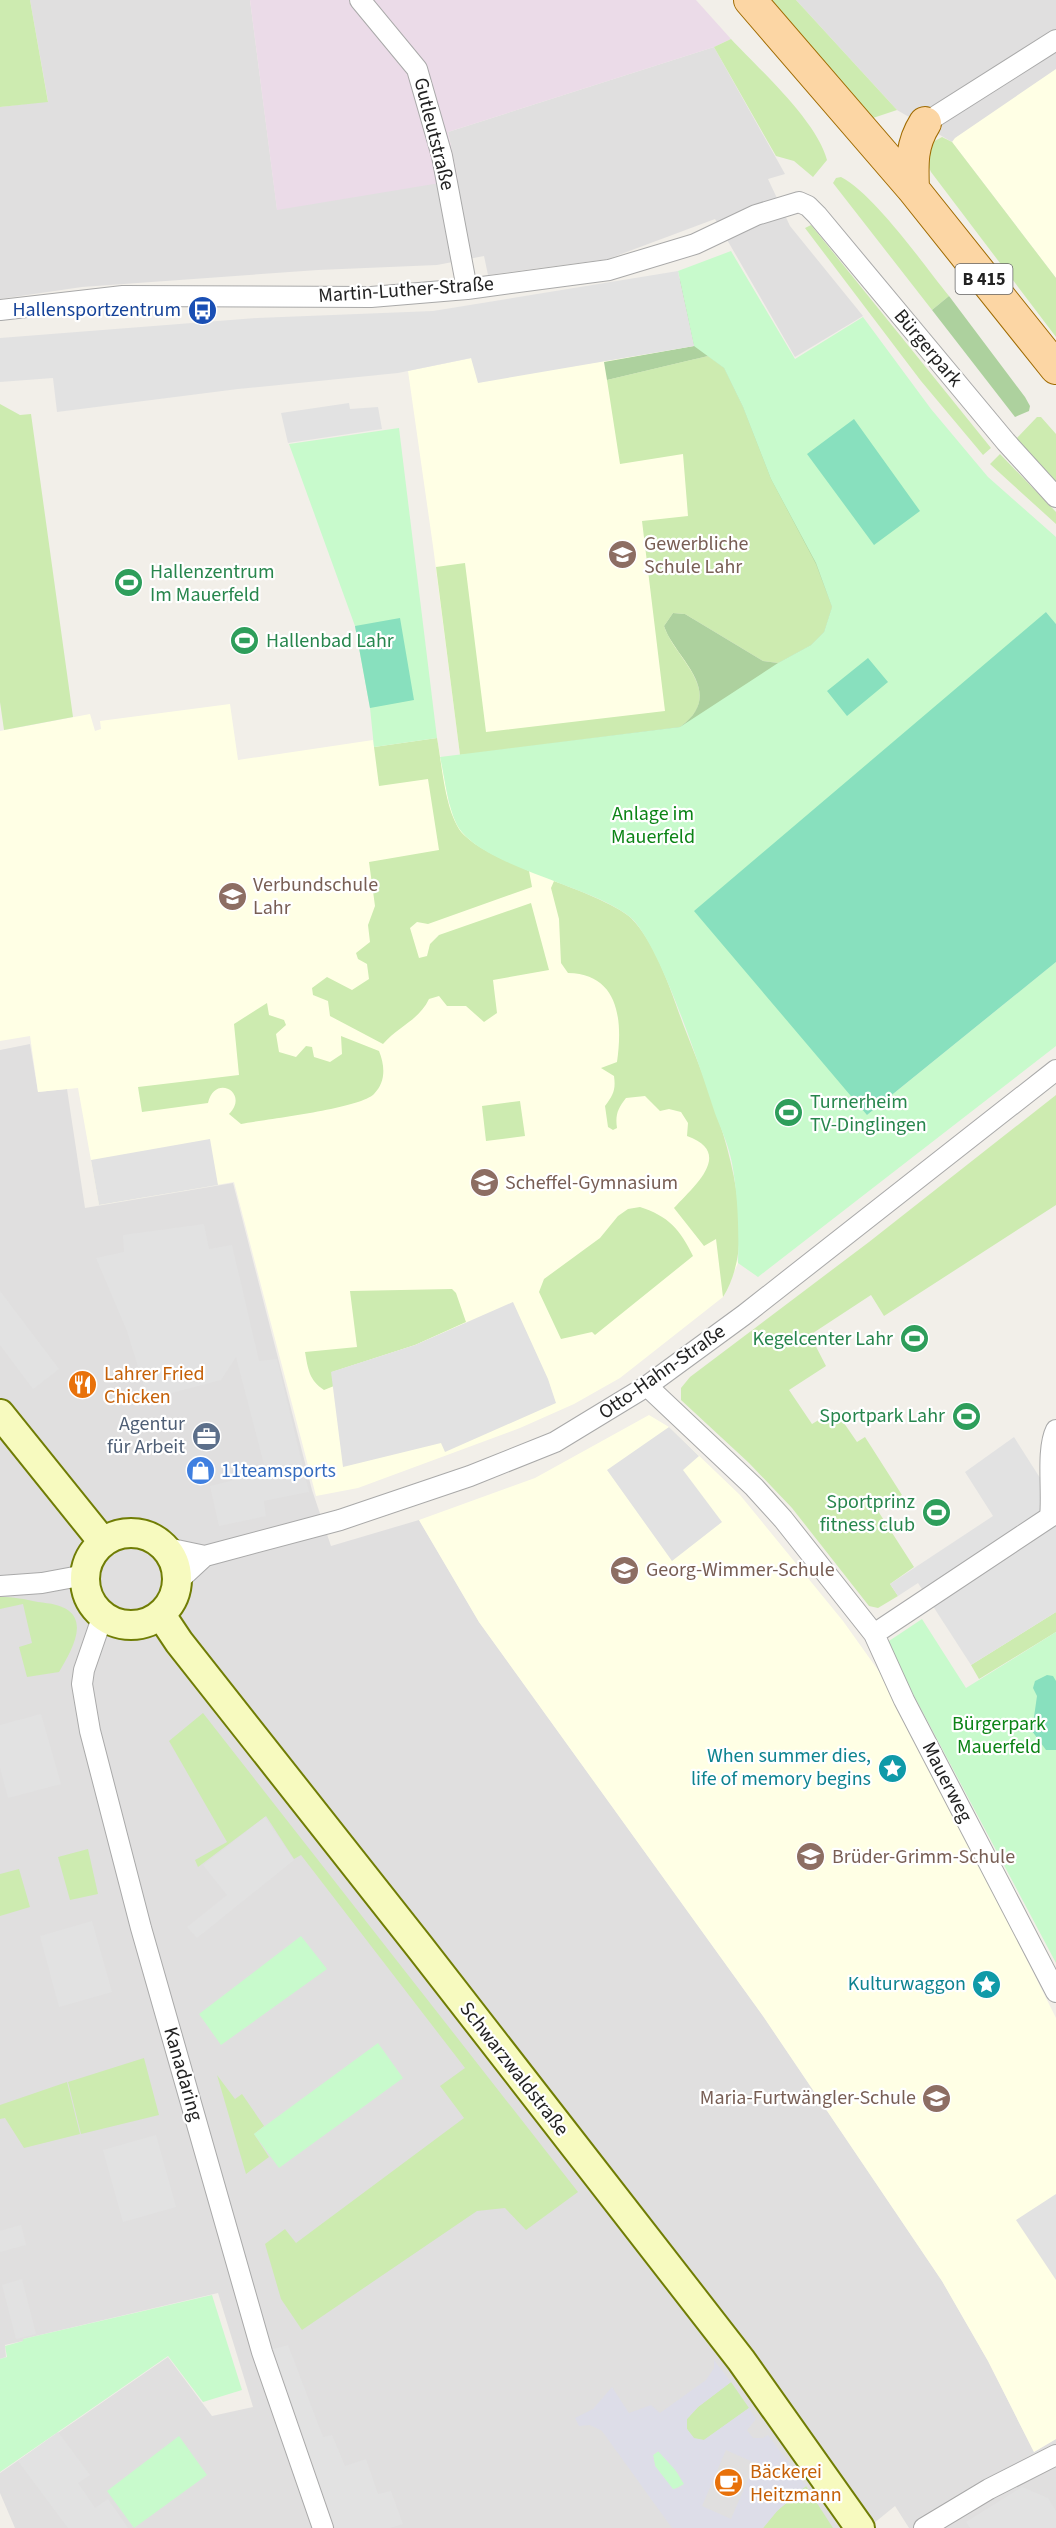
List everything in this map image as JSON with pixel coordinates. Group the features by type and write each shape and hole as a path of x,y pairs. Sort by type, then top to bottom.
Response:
{"main road":[{"name":"B 415","path":"750,0 913,189 1056,368"},
{"path":"862,131 902,130 925,123"},
{"path":"913,189 912,155 917,136 925,123"}],"street":[{"name":"Gutleutstraße","path":"360,0 417,69 442,156 467,289"},
{"path":"925,123 1056,40"},
{"name":"Martin-Luther-Straße","path":"0,310 123,296 371,297 467,289 609,270 695,244 756,215 799,202"},
{"name":"Bürgerpark","path":"799,202 808,206 817,215 998,432 1056,497"},
{"name":"Otto-Hahn-Straße","path":"167,1548 205,1556 357,1515 470,1476 555,1442 647,1386 753,1308 1056,1070"},
{"name":"Mauerweg","path":"647,1386 754,1487 790,1528 874,1634 904,1700 1056,1992"},
{"path":"0,1414 103,1542"},
{"path":"874,1634 1050,1517 1053,1496 1051,1450 1056,1430"},
{"path":"129,1532 156,1539 167,1548 177,1569 178,1581 175,1594 161,1615 147,1623 132,1625 116,1623 103,1616 92,1604 86,1590 87,1562 103,1542 115,1535 129,1532"},
{"name":"Otto-Hahn-Straße","path":"178,1581 205,1556"},
{"path":"0,1586 42,1583 85,1575"},
{"name":"Schwarzwaldstraße","path":"161,1615 179,1642 741,2360 860,2528"},
{"name":"Kanadaring","path":"103,1616 84,1670 82,1684 92,1742 144,1939 262,2352 323,2528"},
{"path":"924,2528 989,2489 1056,2455"}],"shaded area":[{"path":"30,0 250,0 277,209 458,179 448,132 714,47 785,174 768,179 790,226 863,316 795,357 715,219 608,259 488,275 484,256 437,265 318,270 82,287 0,299 0,107 48,101"},
{"path":"250,0 696,0 731,39 714,47 448,132 458,180 277,210"},
{"path":"796,0 1056,0 1056,278 952,142 897,110"},
{"path":"1056,69 1056,278 952,142"},
{"path":"678,271 694,346 478,383 471,358 398,373 238,389 57,412 53,378 0,382 0,338 257,318 433,311"},
{"name":"Gewerbliche Schule Lahr","path":"694,346 694,717 460,755 408,371 472,358 478,382"},
{"path":"349,403 350,409 378,407 382,429 288,443 281,413"},
{"path":"230,704 238,760 373,740 374,747 437,738 449,804 560,883 674,1000 738,1263 723,1297 620,1378 574,1404 520,1428 358,1488 316,1496 234,1182 99,1205 78,1088 38,1092 30,1036 0,1041 0,731 90,714 95,731 101,729 100,721"},
{"path":"30,1044 38,1092 67,1089 85,1208 233,1183 312,1490 331,1546 419,1520 479,1622 763,2016 942,2281 988,2361 1034,2452 1056,2439 1056,2528 909,2528 895,2506 868,2528 15,2528 0,2493 0,2473 168,2357 212,2416 253,2407 218,2293 23,2339 23,2341 5,2345 6,2357 0,2359 0,1050"},
{"path":"210,1139 218,1185 99,1205 91,1160"},
{"path":"204,1224 209,1249 232,1245 259,1361 277,1359 309,1492 264,1501 266,1516 219,1526 210,1486 266,1472 236,1357 221,1380 148,1399 127,1331 96,1258 124,1252 123,1235"},
{"path":"0,1291 59,1369 33,1389 0,1345"},
{"path":"513,1302 548,1379 556,1403 445,1452 441,1443 343,1467 331,1372 415,1345"},
{"path":"649,1415 669,1427 740,1495 843,1621 883,1677 901,1708 1056,2018 1056,2439 1034,2452 988,2361 942,2281 763,2016 479,1622 419,1520 535,1478"},
{"path":"669,1427 699,1456 683,1470 722,1522 672,1561 607,1470"},
{"path":"1014,1437 1056,1503 1056,1612 971,1665 918,1583 898,1596 890,1584 993,1516 965,1472"},
{"path":"41,1714 61,1784 8,1798 0,1768 0,1725"},
{"path":"265,1817 294,1860 197,1938 187,1927 227,1895 203,1865"},
{"path":"92,1921 112,1992 59,2007 40,1936"},
{"path":"156,2135 176,2207 123,2222 103,2150"},
{"path":"1056,2194 1056,2280 1016,2220"},
{"path":"21,2225 26,2245 0,2252 0,2231"},
{"path":"22,2279 36,2334 16,2339 2,2285"},
{"path":"288,2345 323,2437 332,2435 345,2466 366,2459 378,2494 391,2491 403,2524 390,2528 335,2528 273,2349"},
{"path":"714,2360 731,2382 698,2407 687,2419 687,2429 694,2438 704,2440 749,2408 756,2419 747,2430 753,2438 763,2438 768,2435 806,2486 777,2511 763,2528 672,2528 602,2431 590,2425 579,2426 575,2418 593,2409 612,2387 629,2413 651,2405 660,2413 706,2380 714,2368","holes":["726,2450 755,2463 731,2519 702,2506","658,2451 678,2473 684,2484 679,2488 673,2489 655,2466 653,2455"]},
{"path":"58,2432 90,2475 78,2483 95,2508 108,2499 128,2528 68,2528 18,2461"},
{"path":"1022,2487 1048,2498 1056,2511 1056,2528 970,2528 966,2522"}],"green space":[{"path":"0,0 30,0 48,102 0,107"},
{"path":"765,0 796,0 897,110 873,118"},
{"path":"731,39 786,96 812,129 827,160 813,177 794,161 776,156 714,47"},
{"path":"942,137 952,142 1056,278 1056,337 931,172 927,163 931,143"},
{"path":"841,177 869,199 883,214 949,296 932,310 833,183 836,178"},
{"path":"811,225 991,448 983,455 921,381 805,228"},
{"name":"Anlage im Mauerfeld","path":"731,251 795,359 863,317 931,409 988,477 1056,537 1056,624 1046,612 867,1115 1056,962 1056,1046 758,1277 738,1263 737,1200 729,1151 679,1010 667,980 642,931 630,917 612,906 510,863 486,851 468,838 456,823 453,815 440,757 680,727 778,663 811,645 824,632 832,607 816,563 771,479 743,407 724,368 694,346 678,271"},
{"path":"679,278 863,616 695,735 460,755 680,727 694,714 699,701 699,688 687,663 664,626 673,613 685,614 763,661 778,663 811,645 824,632 832,607 816,564 771,479 743,407 724,368 708,356 607,380 604,362 694,346"},
{"path":"949,296 1025,397 1030,406 1029,411 1015,417 932,310"},
{"path":"708,356 724,368 743,407 771,478 816,563 832,607 824,632 811,645 778,663 763,661 685,614 673,613 664,626 694,676 699,689 699,701 694,714 680,727 460,755 436,567 465,563 486,732 665,711 642,521 688,516 683,454 620,464 607,380"},
{"path":"0,404 20,415 31,414 73,717 4,730 0,702"},
{"path":"1037,417 1041,417 1056,434 1056,483 1014,441"},
{"path":"854,419 920,511 874,545 807,454"},
{"path":"399,428 437,738 374,747 370,708 355,626 289,444"},
{"path":"1000,454 1056,512 1056,524 990,464"},
{"path":"1046,612 1056,624 1056,962 867,1115 694,911"},
{"path":"400,618 414,700 370,708 355,626"},
{"path":"868,658 888,682 847,716 827,691"},
{"path":"437,738 448,803 458,826 464,835 479,846 529,871 532,887 428,924 417,922 410,928 419,958 427,956 430,944 439,935 531,903 549,970 493,980 497,1013 484,1022 466,1006 447,1006 439,996 429,999 414,1018 383,1044 330,1016 328,1001 313,995 312,988 327,977 352,990 369,979 367,964 358,959 356,953 370,942 368,925 375,906 369,862 439,850 428,779 379,786 374,747"},
{"path":"554,881 605,902 631,918 648,940 668,983 720,1123 738,1198 740,1234 735,1268 723,1297 716,1239 704,1246 674,1208 706,1170 709,1161 708,1151 701,1143 687,1136 688,1123 681,1112 669,1109 660,1111 645,1096 626,1098 618,1112 617,1128 613,1130 608,1127 605,1106 613,1092 614,1076 601,1068 617,1062 618,1016 614,1002 598,981 585,975 568,973 561,963 559,919 551,888"},
{"path":"267,1003 269,1015 284,1020 286,1025 276,1034 279,1052 296,1057 306,1046 312,1047 314,1057 330,1062 342,1054 341,1036 379,1051 383,1074 381,1084 374,1094 332,1109 241,1124 229,1114 236,1099 233,1093 223,1088 217,1089 212,1094 208,1103 142,1112 138,1087 239,1075 234,1024"},
{"path":"1056,1095 1056,1205 884,1316 871,1295 810,1335 826,1366 789,1390 812,1424 835,1410 857,1442 865,1437 902,1495 878,1511 914,1567 890,1584 898,1596 878,1608 869,1606 792,1508 749,1463 681,1400 681,1388 690,1377 869,1242"},
{"path":"520,1101 525,1136 486,1141 482,1106"},
{"path":"640,1207 666,1219 678,1231 693,1256 595,1335 592,1332 561,1339 539,1292 544,1279 600,1238 618,1216 628,1209"},
{"path":"452,1289 456,1293 466,1322 415,1345 332,1372 334,1386 324,1390 312,1378 305,1352 357,1347 350,1291"},
{"path":"0,1597 54,1604 68,1610 74,1617 77,1625 76,1634 59,1672 27,1677 19,1647 32,1643 23,1604 0,1609"},
{"path":"1056,1612 1056,1632 979,1679 971,1665"},
{"name":"Bürgerpark Mauerfeld","path":"922,1619 966,1688 1056,1632 1056,1963 886,1643"},
{"path":"1047,1675 1053,1676 1056,1681 1056,1750 1046,1750 1032,1731 1037,1696 1033,1688 1035,1681"},
{"path":"203,1713 578,2192 526,2230 505,2208 477,2211 302,2330 281,2299 265,2244 285,2229 296,2243 464,2118 440,2086 465,2068 301,1855 294,1859 266,1816 198,1867 195,1860 227,1842 169,1741"},
{"path":"88,1849 98,1894 70,1900 58,1857"},
{"path":"19,1869 30,1907 0,1916 0,1874"},
{"path":"301,1936 327,1969 221,2045 199,2014"},
{"path":"378,2043 403,2078 279,2168 254,2134"},
{"path":"144,2058 159,2115 81,2134 68,2082"},
{"path":"217,2075 235,2099 242,2094 264,2126 254,2134 269,2157 246,2174"},
{"path":"67,2082 80,2134 24,2148 5,2118 0,2119 0,2105"},
{"path":"212,2295 242,2390 203,2402 168,2356 0,2472 0,2359 7,2357 5,2346 23,2341 23,2339"},
{"path":"731,2382 749,2408 704,2440 694,2439 687,2429 687,2419 698,2407"},
{"path":"179,2436 207,2475 134,2528 107,2491"},
{"path":"659,2451 671,2463 684,2484 673,2490 655,2466 653,2455"},
{"path":"806,2486 833,2528 763,2528 777,2511"}],"place":[{"name":"Hallensportzentrum","path":"202,310"},
{"name":"Gewerbliche Schule Lahr","path":"623,555"},
{"name":"Hallenzentrum Im Mauerfeld","path":"129,583"},
{"name":"Hallenbad Lahr","path":"245,641"},
{"name":"Verbundschule Lahr","path":"232,896"},
{"name":"Turnerheim TV-Dinglingen","path":"789,1113"},
{"name":"Scheffel-Gymnasium","path":"484,1183"},
{"name":"Kegelcenter Lahr","path":"914,1339"},
{"name":"Lahrer Fried Chicken","path":"83,1385"},
{"name":"Sportpark Lahr","path":"966,1416"},
{"name":"Agentur für Arbeit","path":"206,1436"},
{"name":"11teamsports","path":"200,1471"},
{"name":"Sportprinz fitness club","path":"936,1513"},
{"name":"Georg-Wimmer-Schule","path":"625,1570"},
{"name":"When summer dies, life of memory begins","path":"892,1768"},
{"name":"Brüder-Grimm-Schule","path":"811,1857"},
{"name":"Kulturwaggon","path":"987,1984"},
{"name":"Maria-Furtwängler-Schule","path":"937,2098"},
{"name":"Bäckerei Heitzmann","path":"729,2483"}]}
